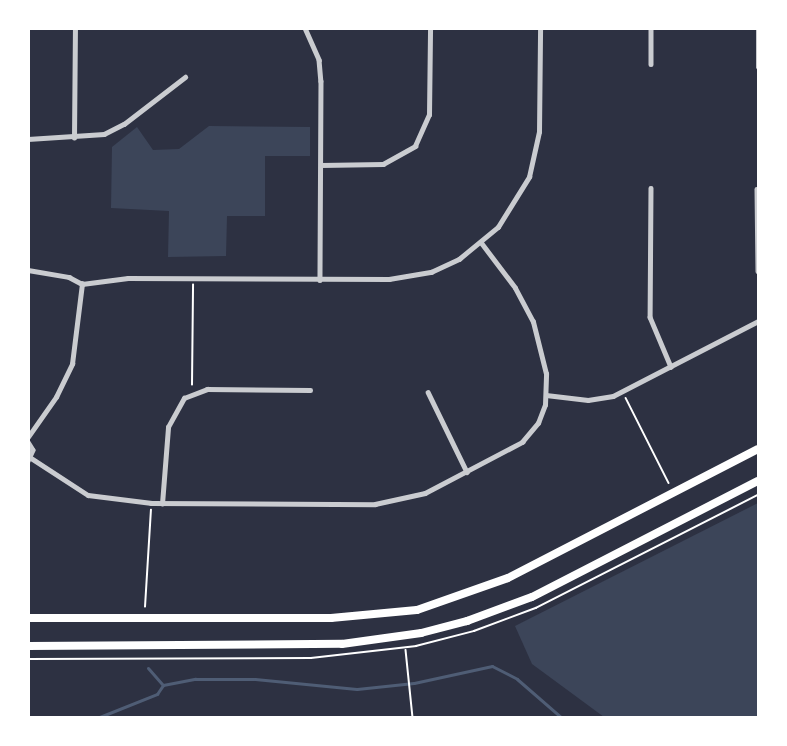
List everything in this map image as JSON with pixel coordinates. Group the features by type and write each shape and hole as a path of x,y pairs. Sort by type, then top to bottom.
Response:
{"main road":[{"path":"28,618 339,617 417,610 508,578 759,449"},
{"path":"28,646 342,644 421,633 467,621 532,597 759,481"}],"street":[{"path":"305,28 320,71 320,280"},
{"path":"321,165 384,164 415,146 429,115 430,28"},
{"path":"28,270 69,277 82,284 97,279 320,280 419,275 452,263 481,243 514,205 533,162 539,132 540,28"},
{"path":"651,28 651,64"},
{"path":"758,28 758,67"},
{"path":"74,138 75,30"},
{"path":"28,138 74,138 114,130 185,78"},
{"path":"651,188 650,317 671,367"},
{"path":"757,189 759,271"},
{"path":"82,284 72,364 63,385 28,439 33,450 30,460 88,495 151,503 388,502 425,493 467,472 522,442 538,423 546,395 545,368 534,322 515,288 481,243"},
{"path":"546,395 588,400 622,392 759,321"},
{"path":"162,504 169,420 179,403 194,392 207,389 310,390"},
{"path":"429,392 467,472"}],"path":[{"path":"193,279 194,392"},
{"path":"622,392 669,483"},
{"path":"146,607 151,503"},
{"path":"406,648 413,717"}],"shaded area":[{"path":"209,126 310,127 310,156 265,156 265,216 227,216 226,256 168,257 169,211 111,208 112,147 137,127 153,150 179,149"},
{"path":"758,503 758,717 604,717 532,664 515,626"}],"waterway":[{"path":"97,718 157,694 163,685 195,679 255,679 357,689 414,683 492,666 517,679 562,718"},
{"path":"148,668 163,685"}]}
